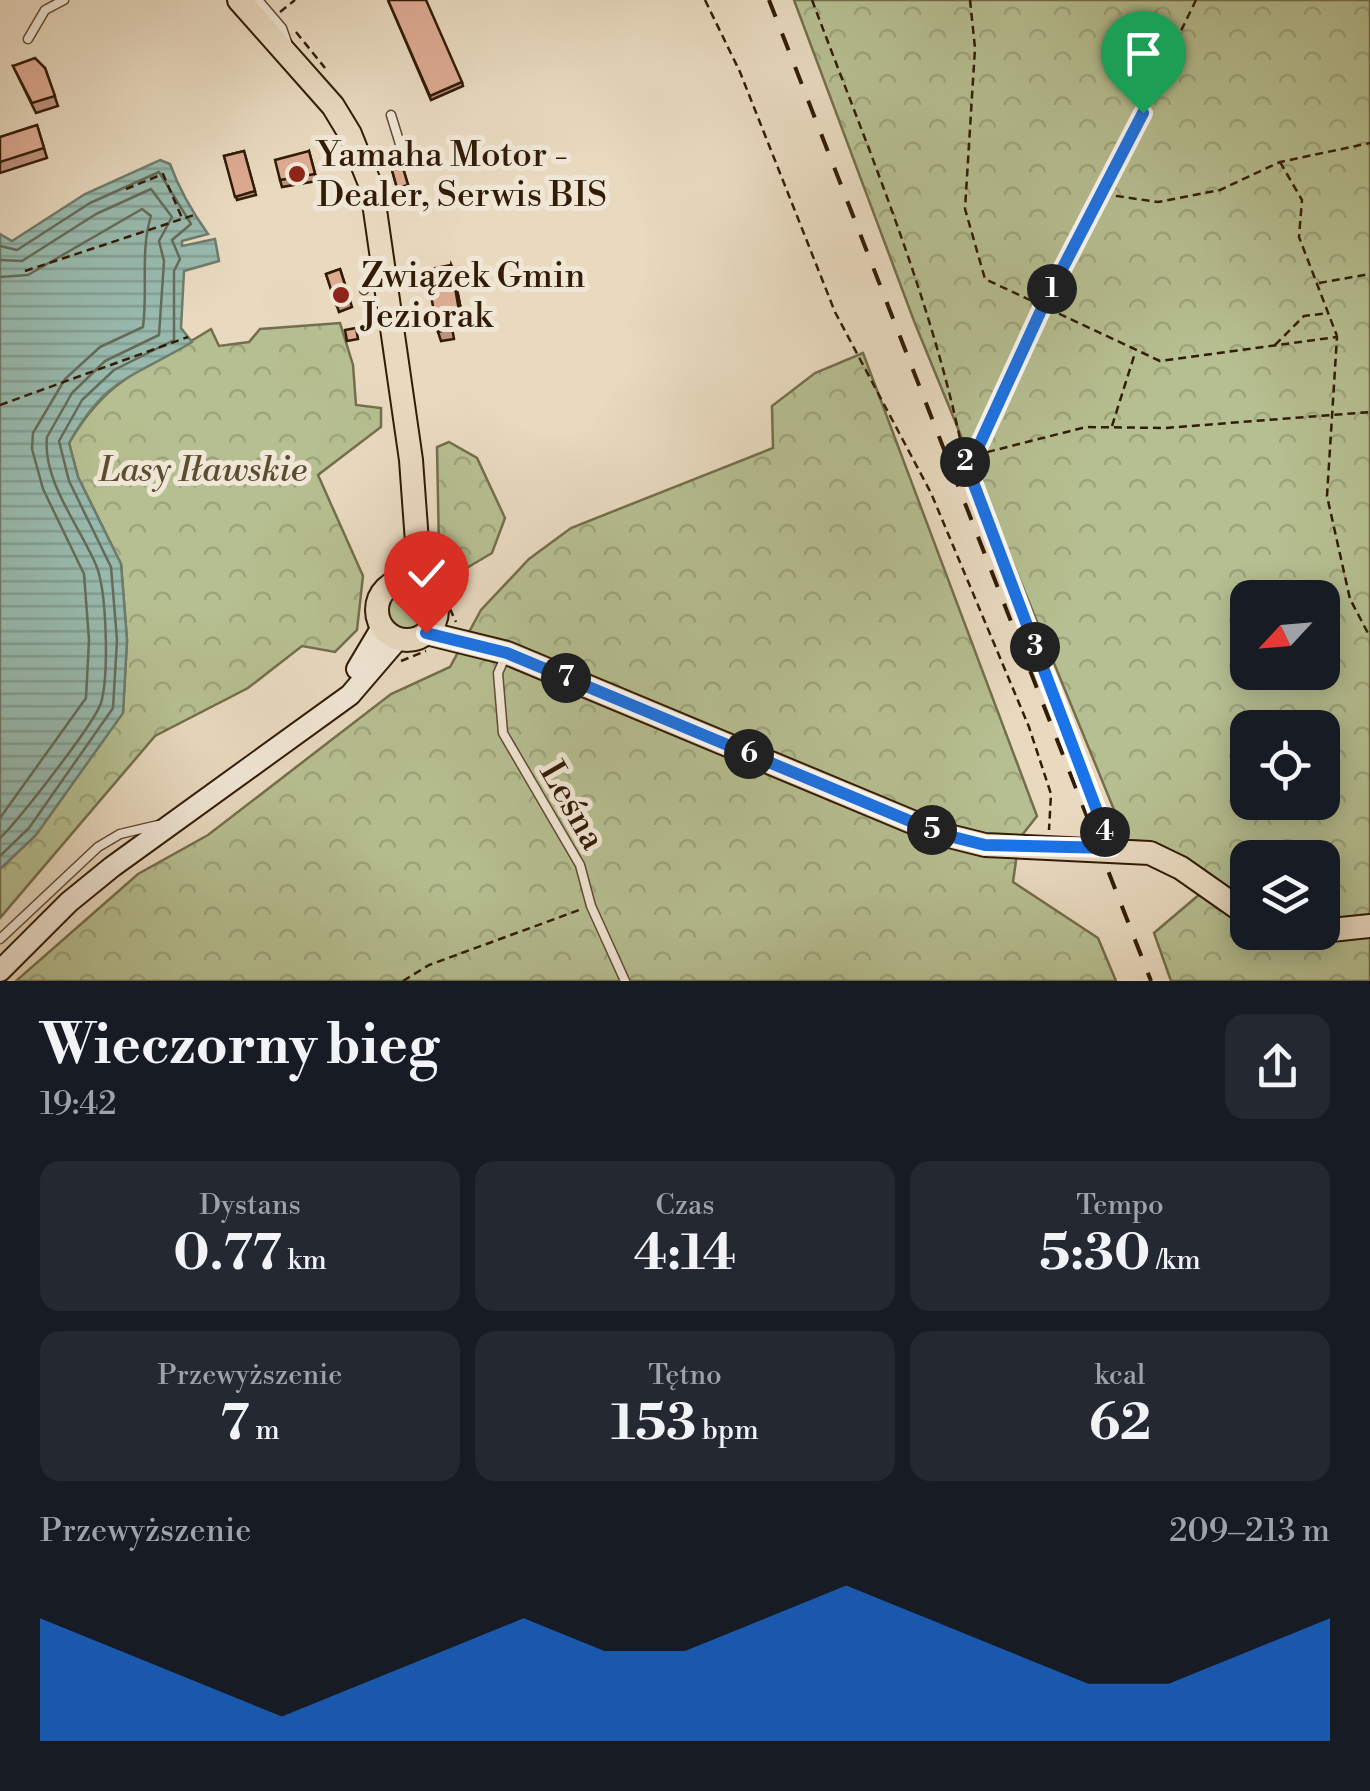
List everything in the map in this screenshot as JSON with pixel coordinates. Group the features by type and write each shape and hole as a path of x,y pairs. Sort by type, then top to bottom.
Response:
{"main road":[{"path":"240,0 333,106 365,169 379,218 387,276 393,397 413,512 410,582"},
{"path":"410,582 434,596 434,632"},
{"path":"390,633 378,605 382,594 410,582"},
{"path":"390,633 415,639 434,632 507,653 941,834 985,845 1111,848 1160,856 1230,903"},
{"path":"0,970 69,902 350,696 390,633"},
{"path":"1340,929 1370,926"}],"lane":[{"path":"28,39 45,10 64,0"},
{"path":"258,0 282,28 292,55"},
{"path":"365,169 404,157 391,114"},
{"path":"364,290 370,280 387,276"},
{"name":"Leśna","path":"507,653 498,673 503,734 580,865 591,906 625,981"},
{"path":"0,939 98,847 120,834 176,820"}],"path":[{"path":"279,13 295,0"},
{"path":"705,0 740,72 835,312 931,493 1029,727 1051,794 1048,847"},
{"path":"812,0 888,204 952,401 964,458 1111,848"},
{"path":"970,0 975,48 965,209 985,279 1160,361 1337,337"},
{"path":"976,452 1043,306 1196,0"},
{"path":"1102,193 1158,202 1220,190 1280,162 1370,143"},
{"path":"1280,162 1302,200 1299,237 1337,337 1335,413 1326,496 1350,599 1370,637"},
{"path":"126,189 163,174 182,220"},
{"path":"25,271 197,214"},
{"path":"1317,284 1370,274"},
{"path":"1274,346 1304,316 1328,313"},
{"path":"0,406 188,337"},
{"path":"1112,427 1136,350"},
{"path":"964,458 1086,427 1165,428 1370,412"},
{"path":"390,667 434,632"},
{"path":"403,981 428,965 591,906"}],"green space":[{"path":"794,0 1370,0 1370,981 1171,981 1154,933 1214,882 1126,839 914,321"},
{"name":"Lasy Iławskie","path":"340,323 353,365 356,405 381,408 381,427 318,475 363,576 357,630 335,652 302,646 248,688 155,736 0,918 0,869 36,835 123,712 127,640 121,564 78,477 69,443 114,387 211,329 219,346 249,342 260,329"},
{"path":"863,353 1037,816 1019,839 1013,882 1098,938 1116,981 16,981 138,874 208,835 391,694 450,667 481,610 529,559 571,528 773,448 772,406 815,373"},
{"path":"449,442 477,458 505,518 492,553 460,572 439,550 437,447"},
{"path":"406,590 420,596 426,610 420,624 406,630 392,624 386,610 392,596"}],"water":[{"path":"160,160 170,164 208,234 182,241 182,246 215,239 219,261 184,271 181,328 192,342 109,391 69,443 78,477 121,564 127,640 123,713 36,835 0,869 0,234 12,241 85,194"}],"building":[{"path":"388,0 426,0 462,82 430,96"},
{"path":"35,58 45,68 55,96 32,103 13,66"},
{"path":"37,125 44,148 0,162 0,137"},
{"path":"244,151 255,191 235,197 224,156"},
{"name":"Yamaha Motor - Dealer, Serwis BIS","path":"309,151 315,174 280,180 275,160"},
{"path":"403,168 408,185 397,188 392,170"},
{"path":"451,265 460,316 448,318 450,329 438,332 426,270"},
{"name":"Związek Gmin Jeziorak","path":"340,269 350,300 336,305 326,274"},
{"path":"356,328 358,339 347,341 345,330"}],"railway":[{"path":"769,0 1151,981"}],"place":[{"name":"Yamaha Motor - Dealer, Serwis BIS","path":"297,174"},
{"name":"Związek Gmin Jeziorak","path":"341,295"}],"route":[{"path":"426,633 507,653 941,834 985,845 1111,848 964,458 976,452 1043,306 1143,113"}]}
